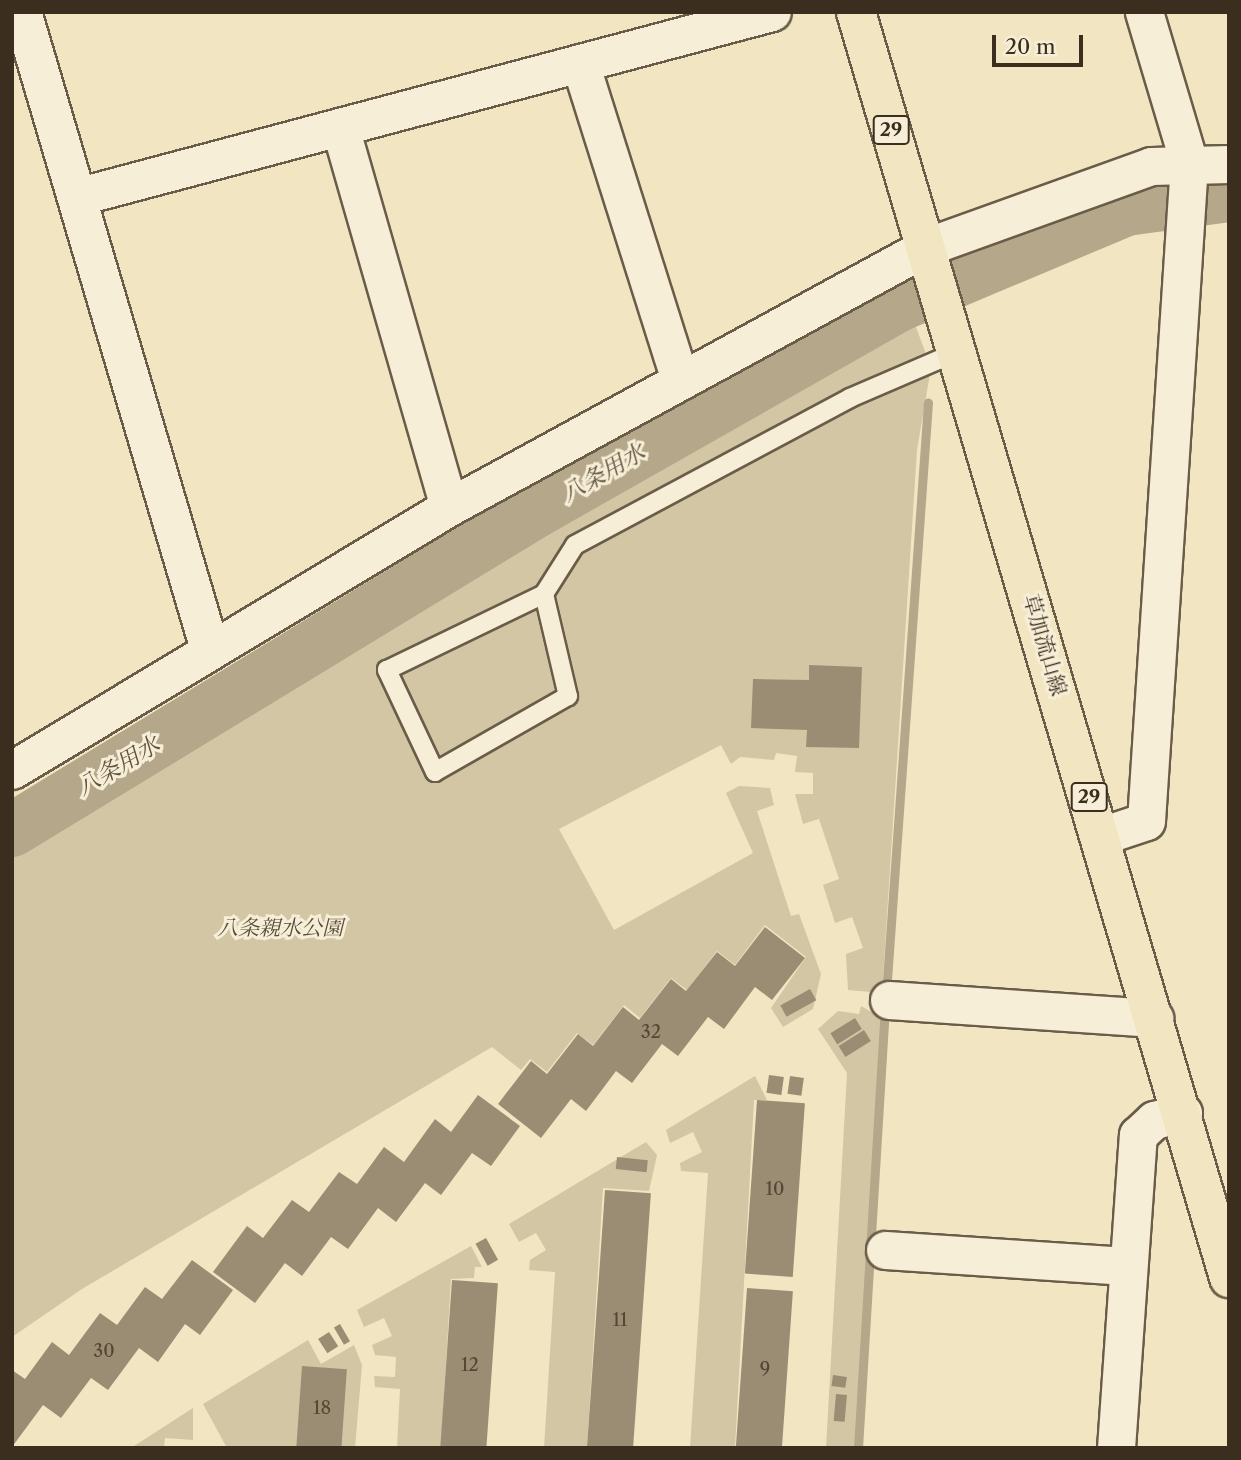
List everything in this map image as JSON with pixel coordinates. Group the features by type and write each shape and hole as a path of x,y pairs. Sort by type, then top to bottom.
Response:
{"main road":[{"name":"草加流山線","path":"856,12 949,316 957,352 1183,1113 1228,1277"}],"street":[{"path":"22,12 209,646"},
{"path":"76,197 772,12"},
{"path":"1101,836 1146,821 1189,163 1144,12"},
{"path":"580,63 680,381"},
{"path":"340,127 449,507"},
{"path":"12,770 209,646 449,507 926,247 1151,166 1229,164"},
{"path":"889,1000 1154,1018"},
{"path":"1116,1448 1126,1266 1138,1135 1154,1120 1183,1113"},
{"path":"885,1250 1126,1266"}],"lane":[{"path":"544,594 568,696 435,772 387,670 544,594 575,545 850,398 957,352"}],"green space":[{"name":"八条親水公園","path":"908,305 931,368 917,450 882,993 848,990 846,954 863,948 852,917 835,923 823,885 839,879 819,819 803,824 795,794 813,794 813,773 795,772 797,756 776,753 774,760 740,757 731,764 721,745 559,829 614,930 753,853 726,793 739,786 770,788 774,805 757,811 791,916 799,914 821,974 813,1009 783,1027 771,1008 806,957 765,925 735,965 717,951 687,990 671,978 640,1018 624,1005 593,1045 577,1033 547,1072 530,1059 521,1070 492,1047 82,1289 12,1337 12,846 392,608"},
{"path":"861,1006 882,1018 855,1448 826,1448 847,1073 818,1029 838,1011 859,1014"},
{"path":"755,1076 767,1100 754,1100 735,1448 690,1448 708,1173 681,1171 680,1163 702,1152 693,1132 670,1143 666,1130"},
{"path":"646,1142 657,1155 649,1191 603,1188 587,1448 544,1448 555,1272 529,1270 530,1260 546,1250 536,1233 519,1242 509,1224"},
{"path":"471,1246 482,1267 475,1267 474,1278 451,1279 441,1448 397,1448 400,1389 375,1387 374,1376 395,1377 396,1357 375,1355 372,1345 392,1336 384,1318 364,1327 357,1310"},
{"path":"308,1340 321,1364 354,1345 362,1365 355,1448 227,1448 203,1404"},
{"path":"193,1408 193,1440 165,1438 164,1448 131,1448"}],"building":[{"path":"809,665 862,667 859,748 806,747 807,730 751,728 753,679 809,680"},
{"path":"765,927 805,958 772,1000 755,987 724,1029 708,1017 678,1056 662,1044 632,1083 616,1071 586,1111 571,1099 541,1138 498,1104 531,1061 547,1074 578,1034 593,1046 623,1007 639,1020 671,979 686,991 717,952 735,966"},
{"path":"810,989 816,1000 787,1017 780,1005"},
{"path":"855,1018 862,1029 837,1044 830,1033"},
{"path":"864,1030 871,1041 845,1057 839,1046"},
{"path":"769,1075 784,1077 781,1095 766,1093"},
{"path":"790,1076 804,1078 801,1096 787,1094"},
{"path":"478,1095 520,1126 491,1166 472,1153 441,1195 425,1183 396,1222 378,1208 348,1249 331,1237 302,1276 285,1263 255,1303 213,1272 247,1226 263,1238 292,1200 309,1212 339,1172 357,1184 384,1147 404,1162 435,1119 451,1132"},
{"path":"757,1100 805,1103 793,1277 745,1274"},
{"path":"617,1157 648,1160 647,1172 616,1169"},
{"path":"605,1190 651,1193 633,1448 587,1448"},
{"path":"486,1238 498,1260 488,1266 476,1244"},
{"path":"192,1260 233,1290 200,1335 185,1324 158,1362 139,1348 108,1390 91,1378 61,1418 43,1405 12,1447 12,1370 25,1379 52,1342 69,1355 100,1313 117,1325 145,1287 162,1299"},
{"path":"452,1280 498,1283 486,1448 440,1448"},
{"path":"747,1288 793,1291 782,1448 736,1448"},
{"path":"340,1324 350,1341 344,1345 334,1328"},
{"path":"329,1332 338,1346 327,1353 318,1339"},
{"path":"302,1366 347,1369 341,1448 296,1448"},
{"path":"833,1375 847,1377 845,1388 831,1386"},
{"path":"836,1394 847,1395 845,1422 834,1421"}],"waterway":[{"name":"八条用水","path":"12,830 534,512 898,305 1126,209 1229,195"},
{"path":"886,994 928,402"},
{"path":"858,1448 885,1007"}]}
